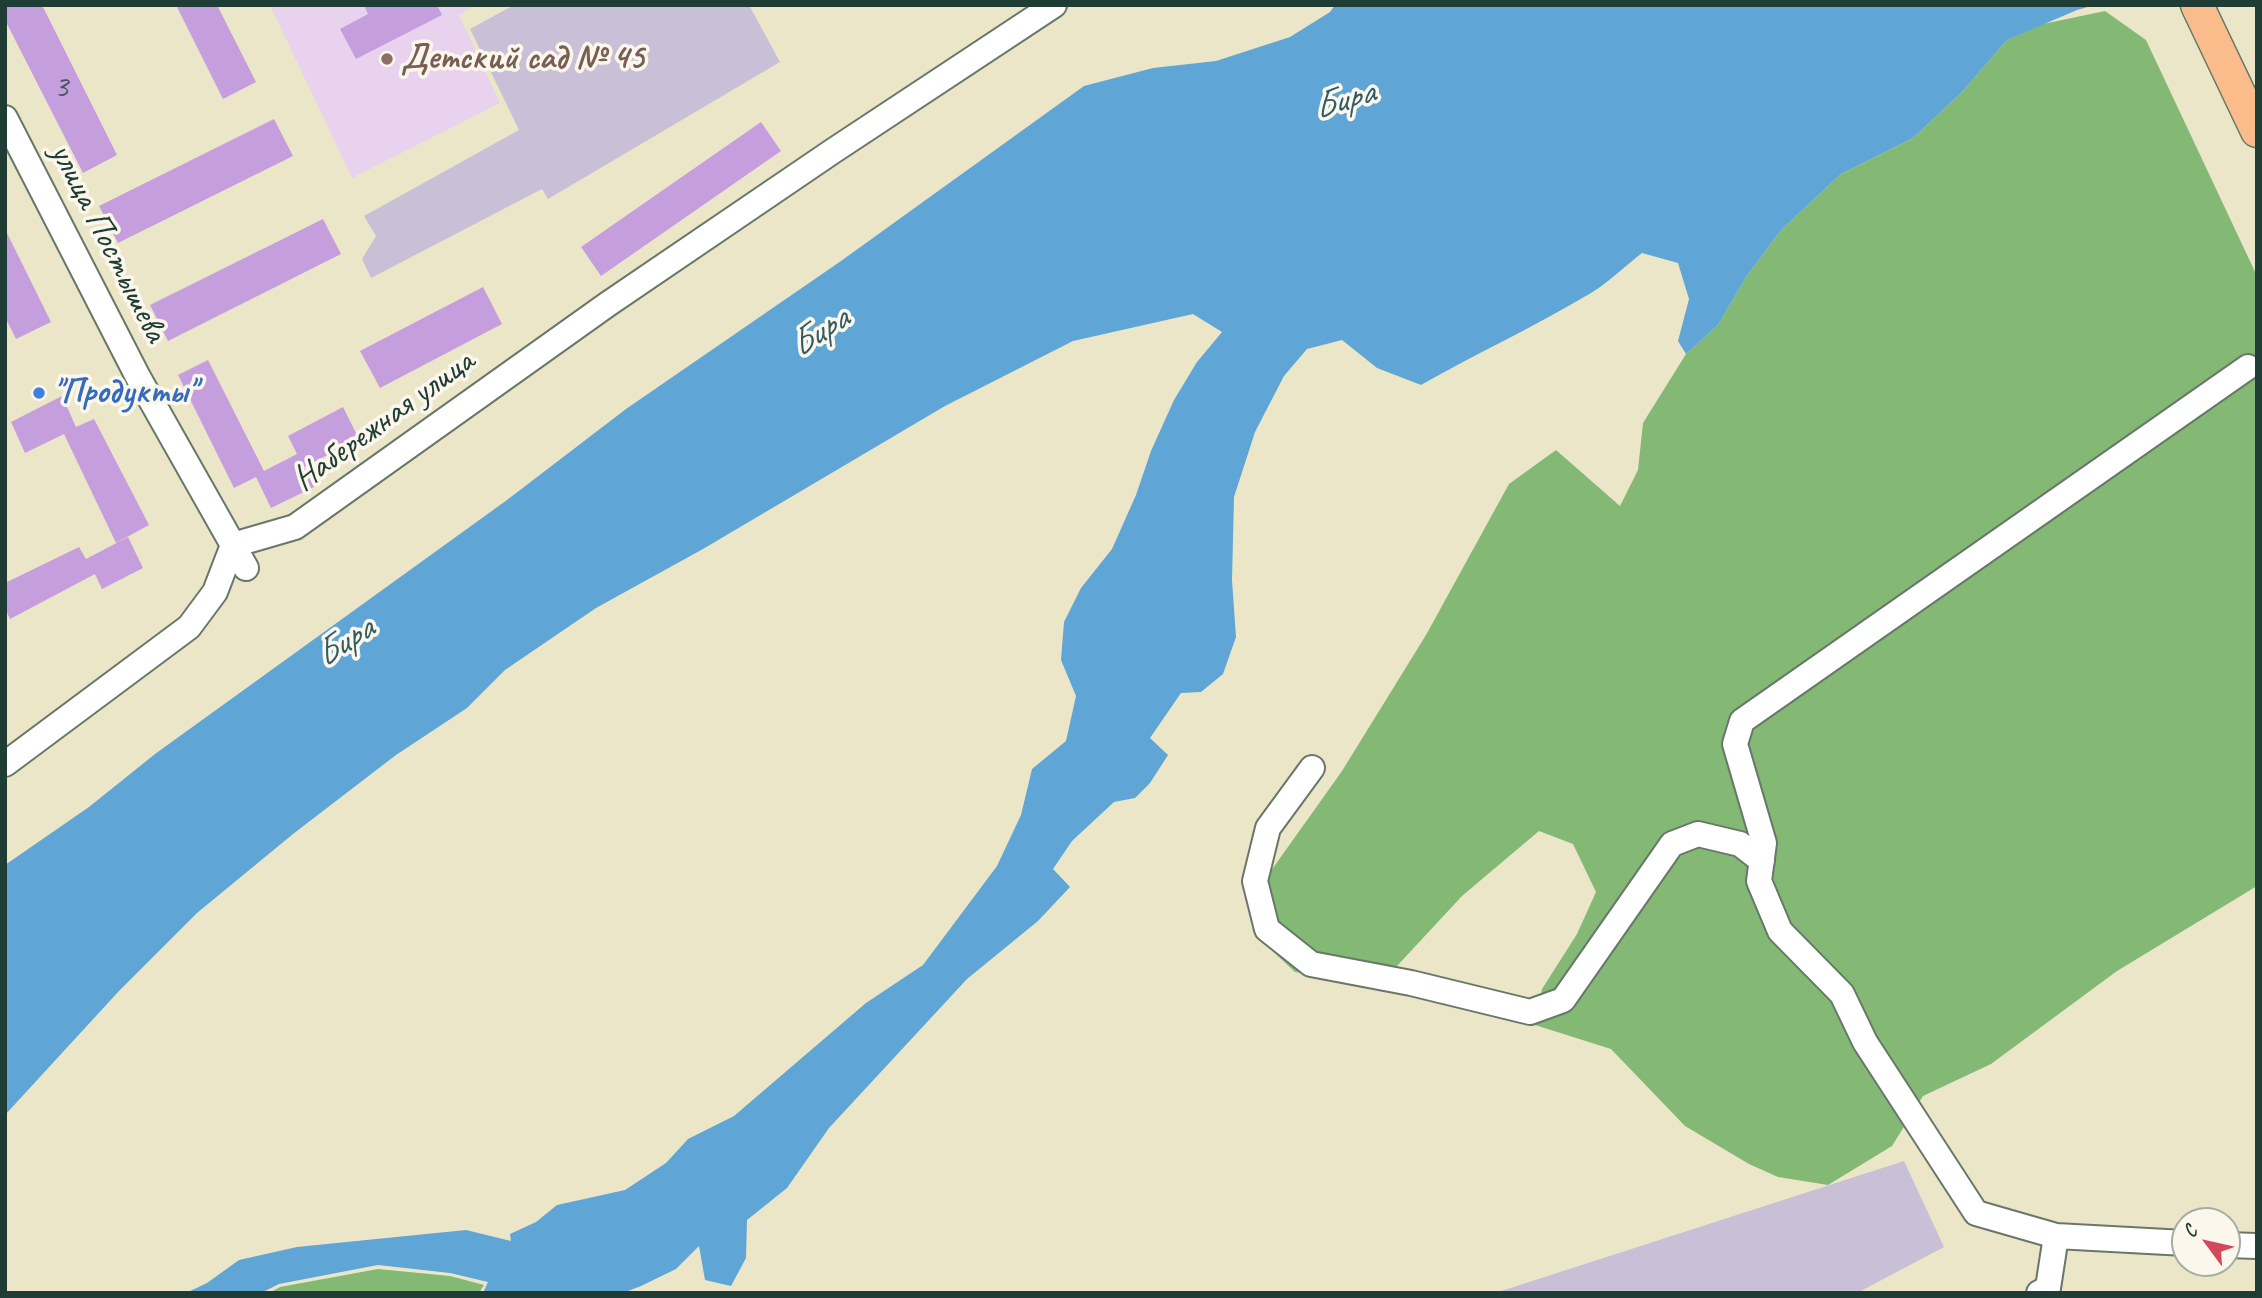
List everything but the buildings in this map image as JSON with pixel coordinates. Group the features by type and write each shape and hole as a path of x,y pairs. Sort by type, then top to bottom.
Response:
{"main road":[{"path":"2196,5 2257,131"}],"street":[{"name":"Набережная улица","path":"233,545 295,527 608,304 1054,5"},
{"name":"улица Постышева","path":"5,118 12,150 246,568"},
{"path":"2171,1242 2056,1236 1976,1213 1865,1042 1842,995 1780,931 1759,881 1764,843 1735,744 1742,721 2248,367"},
{"path":"5,764 189,627 215,592 233,545"},
{"path":"1312,768 1268,828 1255,881 1266,929 1311,964 1411,983 1530,1012 1563,1000 1672,844 1698,834 1740,844 1762,861"},
{"path":"2039,1293 2048,1288 2056,1236"}],"shaded area":[{"name":"Детский сад № 45","path":"270,5 475,5 459,15 500,103 352,178"},
{"path":"514,5 749,5 780,62 548,199 542,189 371,278 362,259 376,236 364,216 519,130 470,29"},
{"path":"1904,1161 1944,1247 1857,1293 1495,1293"}],"green space":[{"path":"2105,11 2146,40 2257,276 2257,886 2117,971 1991,1064 1923,1096 1892,1146 1828,1185 1778,1177 1749,1164 1685,1126 1611,1049 1535,1025 1542,989 1577,934 1596,892 1573,844 1539,831 1462,896 1397,966 1349,980 1295,972 1262,941 1252,913 1268,875 1342,771 1426,635 1509,484 1556,450 1620,506 1638,470 1643,423 1686,354 1718,325 1746,277 1781,230 1841,174 1913,138 1962,92 2007,40 2043,24"},
{"path":"378,1269 450,1276 484,1285 479,1293 269,1293 280,1287"}],"water":[{"name":"Бира","path":"1335,5 2095,5 2007,40 1962,92 1913,138 1841,174 1781,230 1746,277 1718,325 1686,354 1678,341 1689,299 1678,263 1642,253 1591,293 1421,385 1377,368 1342,340 1307,349 1284,376 1255,432 1234,497 1232,580 1236,637 1223,674 1201,692 1181,693 1150,738 1168,755 1150,783 1135,798 1114,802 1072,841 1053,869 1070,887 1038,921 967,979 829,1128 787,1188 747,1220 746,1258 731,1286 705,1280 699,1246 676,1269 623,1293 483,1293 488,1282 450,1273 378,1265 279,1284 261,1293 186,1293 207,1283 239,1260 297,1247 466,1230 511,1241 510,1234 536,1222 557,1205 625,1190 666,1163 688,1139 734,1116 866,1003 923,965 997,866 1021,815 1032,769 1066,741 1076,696 1061,660 1064,622 1081,588 1112,549 1174,400 1197,362 1222,332 1193,314 1073,341 945,406 703,549 596,608 505,670 467,708 396,755 293,834 197,913 119,991 5,1115 5,865 89,807 155,754 507,500 626,409 841,261 1084,86 1153,68 1216,61 1290,37 1330,12"}],"place":[{"name":"Детский сад № 45","path":"387,59"},
{"name":"\"Продукты\"","path":"39,393"}]}
